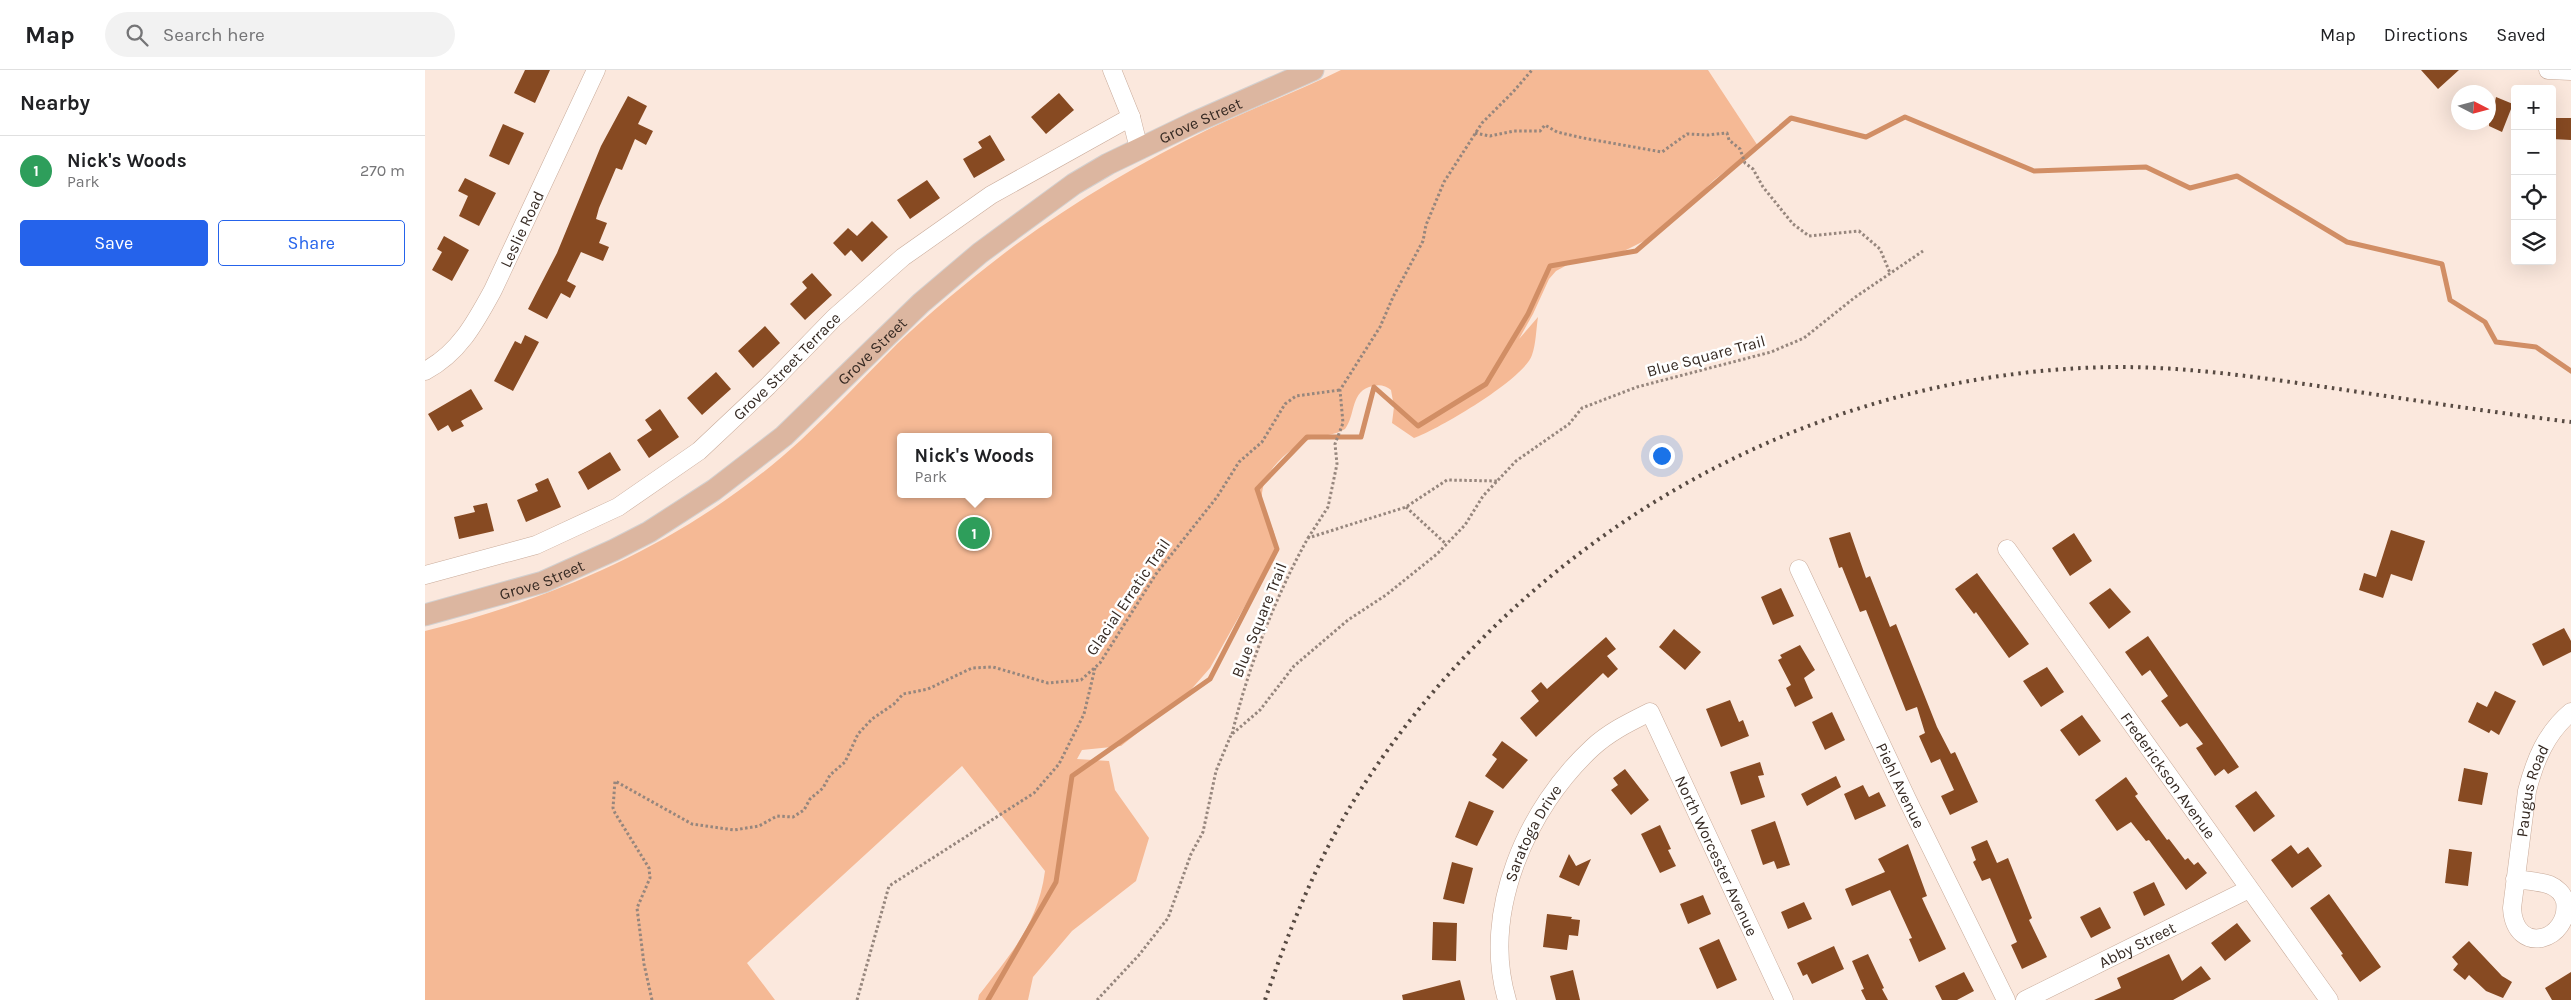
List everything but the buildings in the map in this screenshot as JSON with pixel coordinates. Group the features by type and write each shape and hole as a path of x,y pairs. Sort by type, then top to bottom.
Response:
{"main road":[{"name":"Grove Street","path":"425,615 543,582 570,571 649,532 714,490 784,436 921,303 980,253 1075,184 1108,164 1139,149 1313,70"}],"street":[{"name":"Leslie Road","path":"425,371 454,350 477,320 596,70"},
{"path":"1112,70 1131,117 1139,149"},
{"path":"2548,70 2571,71"},
{"name":"Grove Street Terrace","path":"425,575 536,545 618,507 699,451 768,386 834,318 903,257 991,195 1131,117"},
{"name":"Frederickson Avenue","path":"2007,549 2329,1000"},
{"name":"Piehl Avenue","path":"1799,569 1907,799 2007,1000"},
{"name":"Saratoga Drive","path":"1507,1000 1501,974 1502,915 1514,868 1536,822 1555,790 1593,747 1617,728 1650,712"},
{"name":"North Worcester Avenue","path":"1650,712 1783,1000"},
{"name":"Paugus Road","path":"2515,879 2527,791 2535,762 2549,736 2571,712"},
{"name":"Abby Street","path":"2025,1000 2249,889"}],"path":[{"path":"1340,390 1380,327 1393,297 1423,242 1426,225 1444,182 1475,133 1532,70"},
{"path":"1475,133 1490,136 1514,131 1539,131 1545,125 1557,132 1662,152 1687,134 1708,135 1727,133 1729,140 1740,149 1745,163 1753,169 1763,187 1793,224 1809,236 1859,231 1880,249 1890,273"},
{"name":"Blue Square Trail","path":"1231,735 1260,710 1294,666 1348,620 1394,589 1446,544 1465,525 1483,496 1516,461 1569,424 1582,408 1637,387 1771,352 1805,338 1890,273 1923,251"},
{"name":"Blue Square Trail","path":"1097,1000 1139,954 1168,918 1191,854 1203,832 1216,771 1231,735 1241,700 1287,576 1328,507 1337,464 1335,444 1343,423 1340,390"},
{"name":"Glacial Erratic Trail","path":"652,1000 644,964 637,908 650,878 649,868 635,849 613,808 615,781 692,824 734,830 759,826 777,816 793,817 804,810 811,799 823,788 830,775 845,762 858,734 872,719 894,704 903,694 928,689 972,668 993,667 1048,683 1081,680 1100,663 1156,574 1217,497 1239,462 1263,442 1265,434 1285,404 1296,396 1340,390"},
{"path":"1308,538 1406,507 1447,480 1497,481"},
{"path":"1406,507 1446,544"},
{"path":"857,1000 889,886 1034,793 1059,764 1084,714 1095,667"}],"shaded area":[{"path":"1341,70 1708,70 1758,146 1714,180 1668,225 1652,237 1610,258 1569,264 1556,271 1549,279 1519,339 1538,317 1532,355 1526,365 1514,377 1479,402 1442,425 1414,438 1392,423 1394,407 1391,390 1378,385 1366,388 1360,392 1345,429 1308,440 1290,451 1274,466 1268,475 1262,495 1265,513 1273,529 1275,539 1273,556 1210,668 1188,693 1121,746 1082,750 1077,759 1109,761 1115,790 1149,838 1136,881 1072,931 1033,977 1028,1000 978,1000 979,995 1012,952 1029,923 1036,907 1045,871 962,766 747,963 775,1000 425,1000 425,631 477,617 577,581 625,559 672,534 717,506 760,475 801,440 923,320 1006,252 1055,217 1105,185 1211,128"}],"waterway":[{"path":"988,1000 1056,882 1072,776 1210,679 1277,549 1257,489 1307,437 1361,437 1374,387 1418,426 1486,384 1528,314 1550,266 1636,251 1791,118 1866,137 1905,117 2034,171 2146,167 2190,188 2237,176 2347,242 2442,264 2450,300 2485,322 2496,342 2536,347 2571,371"}],"railway":[{"path":"1265,1000 1296,916 1334,834 1365,783 1433,693 1510,612 1597,541 1691,481 1791,433 1897,397 2006,375 2119,367 2145,367 2248,376 2571,422"}],"place":[{"name":"Nick's Woods","path":"974,533"}]}
